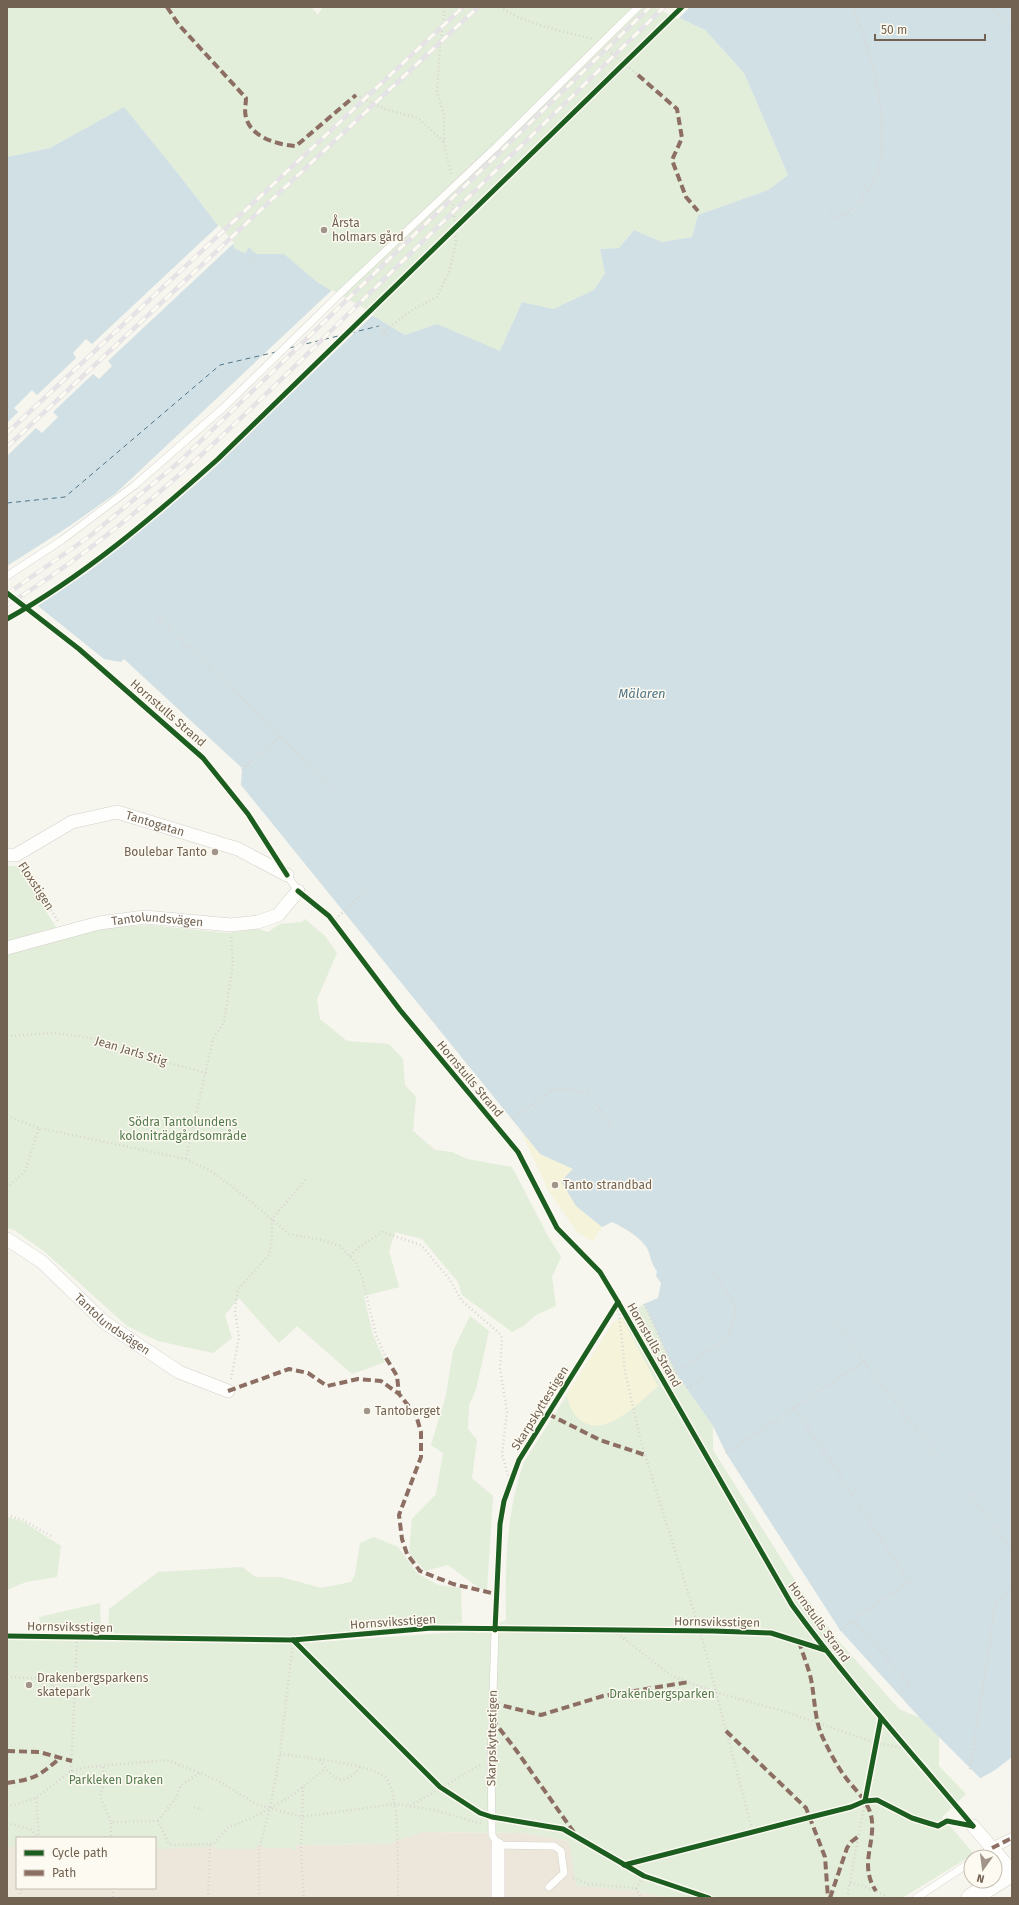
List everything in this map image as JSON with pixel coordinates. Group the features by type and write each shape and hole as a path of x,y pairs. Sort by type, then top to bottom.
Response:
{"main road":[{"path":"971,1898 1012,1871"}],"street":[{"name":"Tantogatan","path":"12,855 72,822 117,812 238,850 287,875"},
{"name":"Tantolundsvägen","path":"7,948 99,923 145,917 231,925 258,922 278,915 298,891"},
{"name":"Tantolundsvägen","path":"7,1239 42,1262 104,1322 179,1372 228,1391"},
{"path":"973,1826 1012,1871"},
{"path":"992,1848 1012,1838"},
{"path":"498,1845 498,1898"}],"lane":[{"path":"7,576 62,540 135,485 222,409 346,288 502,141 638,7"},
{"name":"Tantogatan","path":"287,875 298,891"},
{"name":"Skarpskyttestigen","path":"495,1630 491,1759 492,1835 498,1845"},
{"path":"498,1845 554,1846 561,1851 564,1873 549,1887"},
{"path":"916,1898 963,1867"}],"path":[{"path":"446,7 440,47 437,91 444,116 444,143 450,165 451,180"},
{"path":"500,7 509,13 558,30 594,39 599,43"},
{"path":"830,214 838,217 849,212 870,186 880,164 882,136 878,94 869,51 852,7"},
{"path":"990,7 1012,28"},
{"path":"605,48 638,75"},
{"path":"620,67 631,56"},
{"path":"356,96 385,109 418,118 444,143"},
{"path":"384,332 414,309 437,297 449,272 456,242 452,196"},
{"path":"447,235 463,219"},
{"path":"245,267 256,254"},
{"path":"379,326 388,336"},
{"path":"151,611 279,737 333,787"},
{"path":"242,768 279,737"},
{"path":"333,922 365,890"},
{"path":"329,916 338,928"},
{"path":"186,1159 213,1039 224,1022 233,963 231,930"},
{"path":"512,1119 556,1088 586,1092 612,1125"},
{"path":"7,1116 39,1128 186,1159 211,1170 289,1234 322,1240 340,1246 350,1256 362,1277 376,1335 386,1358"},
{"path":"7,1188 25,1170 39,1128"},
{"path":"228,1391 239,1337 235,1311 238,1289 269,1255 272,1238 272,1219 306,1179"},
{"path":"350,1256 358,1247 382,1232 422,1245 450,1280 462,1301 499,1333 502,1338 500,1369 507,1412 502,1454 510,1482"},
{"path":"644,1304 676,1373 729,1336 736,1306 713,1272"},
{"path":"614,1308 618,1302"},
{"path":"618,1302 625,1371 641,1442 700,1631 753,1832"},
{"path":"833,1318 864,1361 940,1459"},
{"path":"726,1453 864,1361"},
{"path":"687,1388 706,1376"},
{"path":"795,1408 910,1582 840,1630"},
{"path":"508,1488 515,1471"},
{"path":"964,1486 1012,1550"},
{"path":"7,1515 23,1520 51,1536"},
{"path":"970,1769 996,1601 1012,1589"},
{"path":"853,1620 908,1683 899,1694"},
{"path":"606,1631 622,1631"},
{"path":"614,1631 672,1676 715,1692 789,1713 876,1743 907,1749"},
{"path":"71,1771 77,1638"},
{"path":"285,1640 301,1639"},
{"path":"293,1640 299,1645"},
{"path":"259,1898 259,1849 270,1808 280,1754 293,1640"},
{"path":"7,1678 53,1679 53,1689 75,1689"},
{"path":"875,1750 877,1737"},
{"path":"902,1743 912,1755"},
{"path":"280,1754 371,1770 385,1777 390,1784 395,1804 398,1898"},
{"path":"409,1806 491,1759"},
{"path":"7,1807 36,1798 71,1771 87,1767 103,1767 167,1760 217,1780 256,1804 301,1817 395,1804 435,1810 481,1825 492,1817"},
{"path":"320,1760 329,1775 338,1779 346,1780 353,1776 360,1768"},
{"path":"103,1767 104,1784 100,1796 110,1822 111,1837"},
{"path":"158,1821 169,1844 175,1846 210,1845 213,1844 229,1827 270,1808 303,1788 325,1769"},
{"path":"158,1821 176,1798 181,1785 200,1773"},
{"path":"434,1781 446,1791"},
{"path":"303,1788 301,1817 304,1898"},
{"path":"847,1898 868,1801 867,1794"},
{"path":"36,1798 39,1837"},
{"path":"858,1804 868,1801"},
{"path":"194,1807 202,1810"},
{"path":"110,1822 158,1821"},
{"path":"7,1823 30,1829 38,1837"},
{"path":"746,1834 760,1831"},
{"path":"208,1898 210,1845"},
{"path":"636,1888 646,1877 637,1872"},
{"path":"564,1873 574,1880 588,1884 636,1888"},
{"path":"850,1883 861,1885 891,1898"},
{"path":"636,1888 641,1898"},
{"path":"20,1898 20,1891 23,1889"},
{"path":"689,1892 694,1896 702,1896"}],"shaded area":[{"path":"422,1832 524,1833 569,1841 637,1891 667,1898 7,1898 7,1847 16,1847 16,1889 156,1889 156,1847 388,1844"}],"green space":[{"path":"7,7 311,7 318,15 323,7 656,7 705,30 744,73 788,175 768,190 698,215 692,237 662,242 634,230 619,248 600,249 605,273 594,290 553,309 522,302 500,352 437,324 405,335 317,283 284,254 256,254 249,247 245,253 236,249 180,176 124,108 50,148 7,157"},
{"name":"Södra Tantolundens koloniträdgårdsområde","path":"7,866 19,866 55,926 64,936 106,928 149,925 227,933 258,929 268,932 280,924 302,922 305,919 325,936 337,953 317,999 320,1019 347,1041 389,1044 403,1059 405,1085 416,1097 413,1131 435,1150 452,1152 467,1159 512,1167 549,1238 561,1257 552,1277 556,1306 536,1315 525,1325 512,1332 462,1295 458,1282 422,1239 395,1232 389,1251 399,1287 364,1296 373,1335 385,1362 352,1374 297,1326 279,1343 239,1298 225,1315 232,1338 213,1353 158,1341 127,1326 45,1252 14,1230 7,1228"},
{"name":"Drakenbergsparken","path":"644,1304 676,1373 713,1426 713,1450 801,1590 837,1639 899,1709 920,1718 939,1736 939,1766 966,1794 942,1817 970,1849 963,1849 963,1861 902,1898 667,1898 637,1891 576,1886 569,1841 524,1833 422,1832 388,1844 296,1845 296,1850 293,1850 292,1848 263,1848 263,1846 256,1846 255,1849 215,1849 217,1847 156,1849 156,1837 16,1837 16,1847 7,1847 7,1639 288,1644 473,1631 478,1633 506,1620 506,1580 510,1520 513,1501 524,1462 613,1323"},
{"path":"470,1316 489,1331 476,1389 469,1405 468,1429 477,1440 472,1478 493,1496 487,1590 479,1588 448,1565 425,1571 409,1553 412,1519 436,1494 443,1453 431,1445 446,1395 453,1351"},
{"path":"7,1517 22,1521 61,1546 57,1577 26,1582 7,1590"},
{"path":"374,1537 398,1547 418,1574 438,1585 461,1588 462,1623 292,1636 108,1634 109,1609 158,1572 242,1567 256,1577 281,1577 321,1588 351,1582 355,1574 360,1543"},
{"path":"100,1603 101,1628 41,1628 39,1617"}],"sand":[{"name":"Tanto strandbad","path":"520,1129 540,1154 573,1169 576,1206 602,1227 593,1242 577,1232 548,1190"},
{"path":"622,1318 658,1386 642,1401 621,1417 599,1425 589,1425 574,1414 566,1395 613,1323"}],"water":[{"name":"Mälaren","path":"656,7 1012,7 1012,1810 920,1718 840,1630 726,1453 713,1426 676,1373 644,1304 658,1298 661,1283 656,1276 657,1271 653,1266 647,1248 644,1244 631,1233 612,1222 602,1227 576,1206 561,1181 573,1169 540,1154 241,785 242,768 124,659 121,662 104,659 7,581 7,157 50,148 124,107 180,176 236,249 245,253 249,247 256,254 284,254 317,282 405,335 437,324 500,351 522,302 553,309 594,290 605,273 600,249 619,248 634,230 662,242 692,237 698,215 768,190 788,175 744,73 705,30"}],"pier":[{"path":"654,7 690,7 678,19"},
{"path":"219,225 234,243 108,361 112,366 99,379 93,374 53,412 58,417 42,433 36,428 7,456 7,423 18,412 14,408 32,390 37,395 76,358 73,353 86,339 92,344"},
{"path":"332,290 374,314 204,477 92,569 36,607 7,583 7,566 68,527 115,494"},
{"path":"1012,1757 1012,1810 979,1779 995,1770"}],"ferry route":[{"path":"289,348 379,326"},
{"path":"7,503 65,497 220,365 276,352"}],"railway":[{"path":"7,433 463,7"},
{"path":"7,447 478,7"},
{"path":"7,594 90,536 178,463 650,7"},
{"path":"7,605 53,575 97,543 140,509 222,436 664,7"}],"marked path":[{"path":"167,7 179,25 246,98 245,112 249,124 253,130 266,139 281,144 296,146 356,95"},
{"path":"638,75 677,109 682,138 672,160 686,197 698,211"},
{"path":"386,1358 397,1376 399,1394"},
{"path":"228,1391 289,1369 308,1373 327,1386 358,1379 381,1381 399,1394 416,1415 421,1432 421,1457 399,1515 402,1539 407,1554 420,1571 453,1584 496,1594"},
{"path":"548,1414 600,1440 645,1455"},
{"path":"799,1641 811,1679 820,1732 836,1763 864,1800 871,1815 872,1834 868,1872 876,1891"},
{"path":"492,1703 541,1715 603,1696 689,1682"},
{"path":"492,1719 516,1750 575,1834"},
{"path":"726,1731 806,1808 825,1857 828,1898"},
{"path":"7,1751 39,1752 72,1761"},
{"path":"7,1783 36,1776 60,1758"},
{"path":"830,1898 847,1848 851,1842 859,1836"},
{"path":"992,1848 1012,1838"}],"cycle path":[{"path":"7,619 63,584 117,545 218,459 682,7"},
{"name":"Hornstulls Strand","path":"7,593 79,649 203,758 248,814 287,875"},
{"name":"Hornstulls Strand","path":"298,891 329,916 400,1010 518,1152 557,1228 600,1272 792,1605 835,1662 973,1826"},
{"name":"Hornstulls Strand","path":"495,1630 500,1524 504,1501 519,1460 618,1302"},
{"name":"Hornsviksstigen","path":"7,1636 293,1640 432,1628 713,1631 771,1633 825,1650"},
{"path":"293,1640 440,1787 480,1813 492,1817 563,1829 644,1876 709,1898"},
{"path":"865,1801 881,1718"},
{"path":"624,1865 851,1807 865,1801 877,1800 912,1818 938,1826 947,1821 973,1826"}],"place":[{"name":"Årsta holmars gård","path":"324,230"},
{"name":"Boulebar Tanto","path":"215,852"},
{"name":"Tanto strandbad","path":"555,1185"},
{"name":"Tantoberget","path":"367,1411"},
{"name":"Drakenbergsparkens skatepark","path":"29,1685"}],"park label":[{"name":"Parkleken Draken","path":"116,1780"}]}
